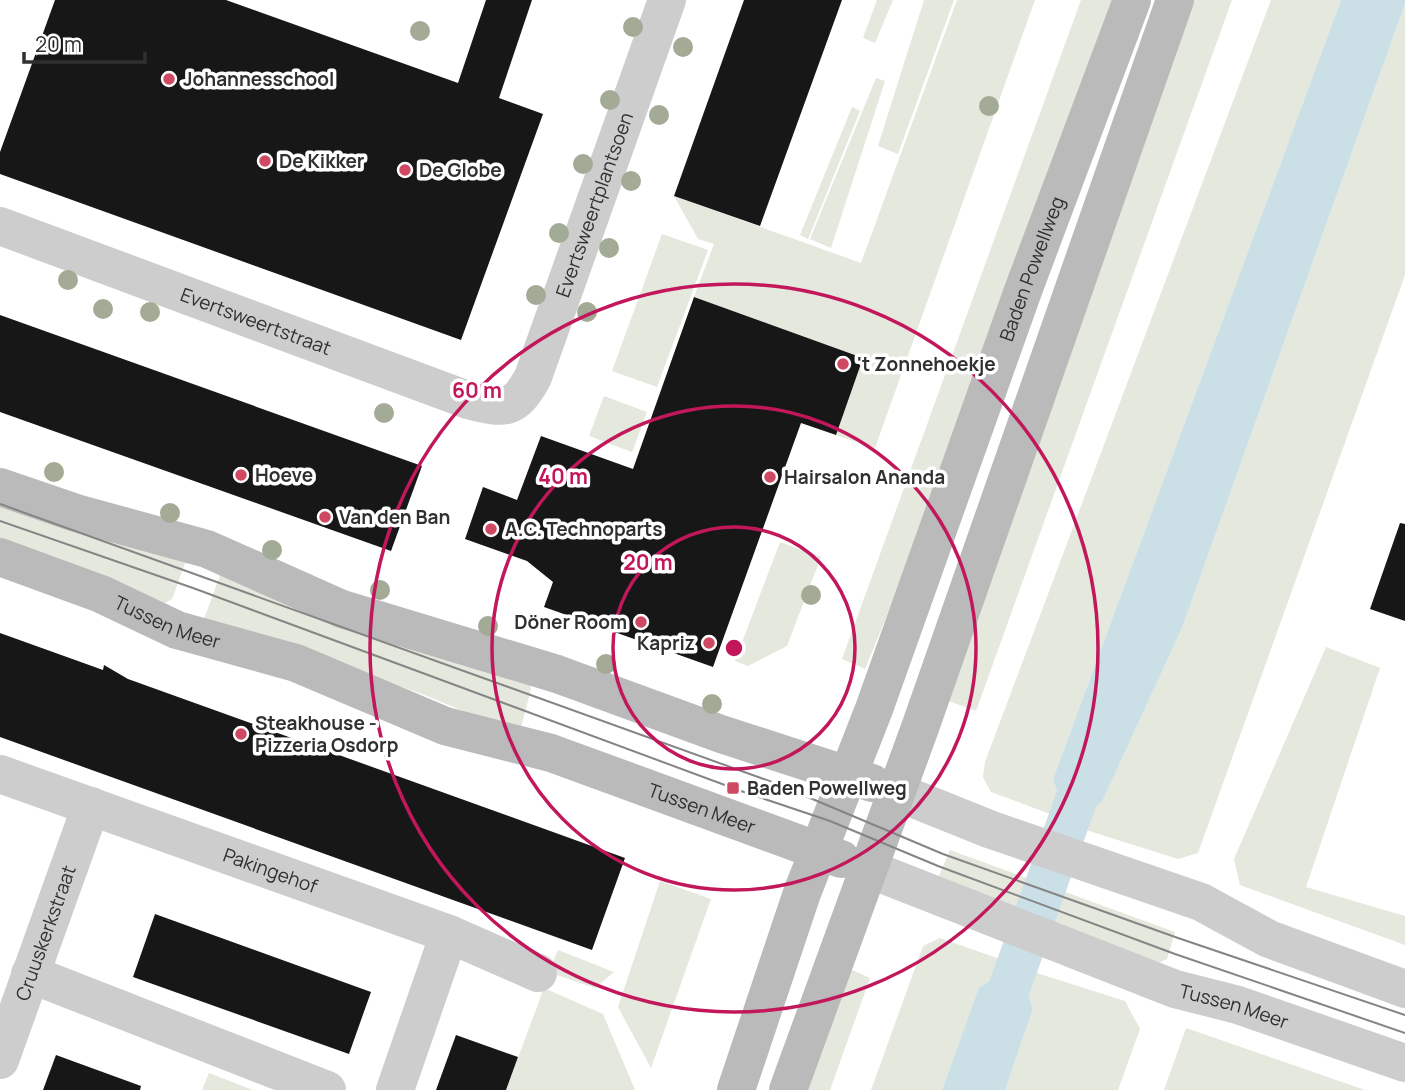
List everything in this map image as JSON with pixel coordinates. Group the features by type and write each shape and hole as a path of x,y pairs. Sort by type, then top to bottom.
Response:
{"main road":[{"name":"Baden Powellweg","path":"736,1090 790,927 1132,0"},
{"path":"788,1090 897,792 1175,0"},
{"path":"0,487 76,513 207,549 342,609 557,674 721,734 897,792"},
{"name":"Tussen Meer","path":"0,557 101,594 177,630 296,663 445,726 551,753 869,869"}],"street":[{"name":"Evertsweertplantsoen","path":"515,404 533,377 667,0"},
{"name":"Evertsweertstraat","path":"0,226 468,400 497,407 515,404"},
{"name":"Pakingehof","path":"0,774 449,934 538,973"},
{"path":"897,792 943,811 1201,902 1269,939 1405,989"},
{"name":"Cruuskerkstraat","path":"0,1060 91,806"},
{"name":"Tussen Meer","path":"869,869 1175,989 1238,1005 1405,1063"},
{"path":"395,1090 449,934"},
{"path":"30,974 327,1090"}],"shaded area":[{"path":"877,0 893,0 875,43 863,38"},
{"path":"924,0 954,0 898,154 878,146"},
{"path":"957,0 1035,0 875,448 836,435 863,358 694,297 714,244 698,239 674,196 861,263"},
{"path":"1081,0 1120,0 972,407 865,669 842,659"},
{"path":"1190,0 1232,0 976,711 943,699"},
{"path":"1271,0 1341,0 1053,779 1062,807 1050,814 991,792 983,777 985,762"},
{"path":"1341,0 1405,0 1405,4 1182,628 1102,802 1081,815 1062,807 1053,779"},
{"path":"1405,4 1405,275 1198,853 1178,859 1086,830 1081,815 1102,802 1182,628"},
{"path":"876,78 885,81 831,248 810,239"},
{"path":"852,107 860,111 808,239 800,235"},
{"path":"662,234 708,250 657,387 612,371"},
{"path":"604,396 647,412 632,452 589,436"},
{"path":"0,500 187,558 172,599 165,603 0,545"},
{"path":"780,542 821,557 787,646 748,666 735,661"},
{"path":"222,570 530,680 531,689 521,728 526,737 422,694 204,619"},
{"path":"1326,647 1380,668 1306,887 1405,916 1405,945 1240,885 1234,859"},
{"path":"950,850 1175,932 1167,959 1157,964 939,876"},
{"path":"660,881 711,899 651,1068 618,1007"},
{"path":"940,938 997,958 1003,974 979,987 942,1090 871,1090 923,946"},
{"path":"558,950 614,972 595,988 548,972"},
{"path":"848,968 870,978 830,1090 804,1090"},
{"path":"1013,973 1023,980 1033,1009 1005,1090 942,1090 979,987 1003,974"},
{"path":"1037,973 1125,1001 1140,1029 1118,1090 1005,1090 1033,1009 1023,980"},
{"path":"544,988 603,1014 635,1090 506,1090"},
{"path":"1186,1028 1365,1090 1164,1090"},
{"path":"209,1073 253,1090 202,1090"}],"building":[{"name":"De Kikker","path":"55,0 226,0 458,83 486,0 532,0 499,98 543,114 461,340 0,174 0,152"},
{"path":"744,0 842,0 760,226 674,196"},
{"path":"694,297 863,358 836,435 801,423 713,667 544,607 553,582 527,561 465,539 483,487 517,500 541,436 633,469"},
{"path":"0,315 422,466 391,551 0,412"},
{"path":"1400,523 1405,524 1405,621 1370,609"},
{"path":"0,633 103,670 104,665 128,679 625,858 592,950 0,737"},
{"path":"155,914 371,992 349,1054 133,977"},
{"path":"456,1035 518,1057 506,1090 436,1090"},
{"path":"56,1055 141,1086 140,1090 43,1090"}],"waterway":[{"path":"973,1090 1091,758"}],"tram line":[{"path":"0,504 772,782 943,854 1405,1015"},
{"path":"0,521 193,588 741,791 830,821 938,866 1175,954 1405,1033"}],"place":[{"name":"Johannesschool","path":"169,79"},
{"name":"De Kikker","path":"265,161"},
{"name":"De Globe","path":"405,170"},
{"name":"'t Zonnehoekje","path":"843,364"},
{"name":"Hoeve","path":"241,475"},
{"name":"Hairsalon Ananda","path":"770,477"},
{"name":"Van den Ban","path":"325,517"},
{"name":"A.C. Technoparts","path":"491,529"},
{"name":"Döner Room","path":"641,622"},
{"name":"Kapriz","path":"709,643"},
{"name":"Steakhouse - Pizzeria Osdorp","path":"241,734"},
{"name":"Baden Powellweg","path":"733,788"}]}
